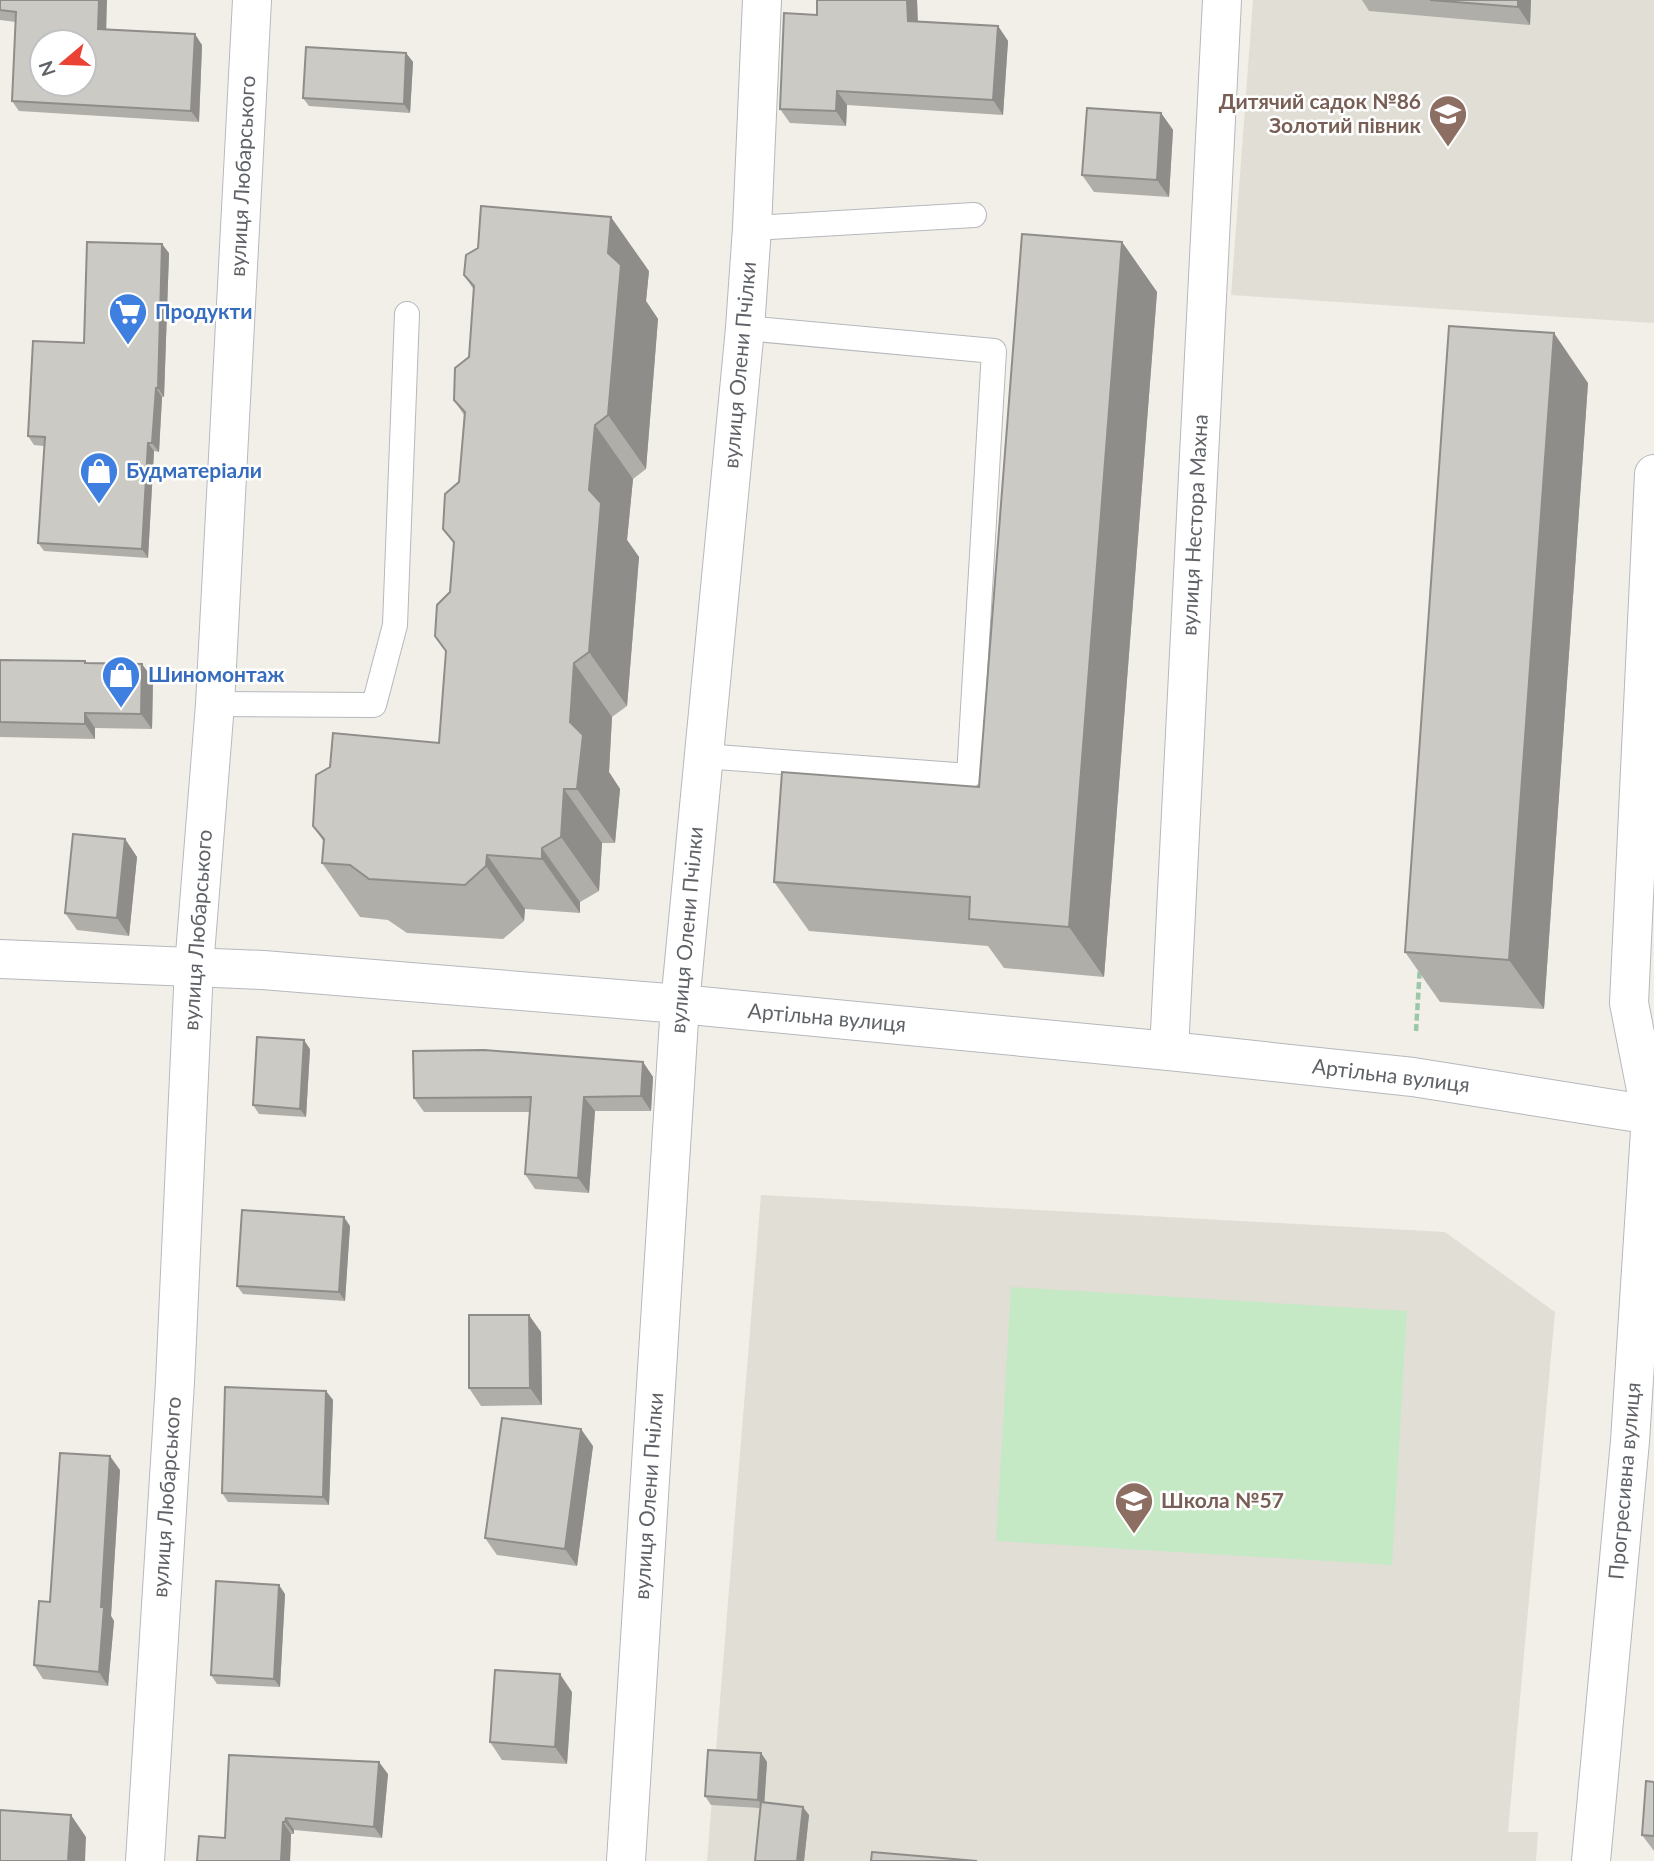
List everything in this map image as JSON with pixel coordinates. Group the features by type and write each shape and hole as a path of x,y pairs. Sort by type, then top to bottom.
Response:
{"street":[{"name":"вулиця Любарського","path":"145,1861 175,1382 194,967 215,704 252,0"},
{"name":"вулиця Олени Пчілки","path":"626,1861 680,1004 745,328 762,0"},
{"name":"вулиця Нестора Махна","path":"1169,1051 1222,0"},
{"name":"Прогресивна вулиця","path":"1591,1861 1642,1442 1653,1115 1629,1003 1654,474"},
{"name":"Артільна вулиця","path":"0,959 263,970 680,1004 1413,1077 1653,1115"}],"lane":[{"path":"752,228 974,215"},
{"path":"215,704 374,705 395,625 407,314"},
{"path":"703,756 970,776 994,351 745,328"}],"path":[{"path":"1413,1077 1420,952"}],"shaded area":[{"name":"Дитячий садок №86 Золотий півник","path":"1253,0 1654,0 1654,323 1231,295"},
{"name":"Школа №57","path":"761,1195 1445,1232 1555,1312 1508,1832 1538,1832 1536,1861 707,1861"}],"green space":[{"path":"1011,1287 1407,1311 1392,1565 996,1541"}],"building":[{"path":"0,0 99,0 98,29 195,34 191,111 12,101 16,12 0,10"},
{"path":"817,0 907,0 908,21 998,26 993,100 837,91 836,111 780,109 784,13 817,15"},
{"path":"1430,0 1518,0 1518,7"},
{"path":"306,47 406,53 404,104 303,98"},
{"path":"1087,108 1161,113 1157,180 1082,175"},
{"path":"481,206 611,217 608,253 621,265 608,415 595,425 589,490 601,503 589,652 574,663 570,722 583,735 577,789 564,789 561,837 542,848 542,859 487,855 486,866 465,885 369,879 350,865 322,863 324,839 313,826 316,775 330,767 333,733 439,743 446,651 435,636 437,605 450,592 454,542 443,529 445,494 459,482 465,412 454,400 455,368 469,357 474,286 464,275 466,255 478,248"},
{"path":"1022,234 1122,242 1069,927 969,919 970,897 774,882 782,772 979,787"},
{"path":"87,242 162,244 158,388 152,443 148,443 142,549 38,543 45,437 28,436 33,341 84,343"},
{"path":"1449,326 1554,333 1509,960 1405,952"},
{"path":"0,660 142,664 141,714 85,713 85,724 0,722"},
{"path":"73,834 125,839 117,918 65,913"},
{"path":"257,1037 304,1040 300,1109 253,1105"},
{"path":"484,1050 643,1062 641,1096 584,1097 578,1178 525,1174 531,1097 414,1098 413,1051"},
{"path":"242,1210 344,1217 339,1292 237,1286"},
{"path":"469,1315 529,1315 530,1388 469,1388"},
{"path":"225,1387 326,1391 323,1497 222,1493"},
{"path":"502,1418 581,1429 565,1549 485,1538"},
{"path":"60,1453 110,1456 99,1672 34,1665 39,1601 50,1602"},
{"path":"216,1581 279,1585 274,1679 211,1675"},
{"path":"495,1670 560,1674 555,1747 490,1742"},
{"path":"708,1750 761,1753 758,1800 705,1796"},
{"path":"229,1755 379,1762 374,1827 286,1818 283,1822 281,1861 197,1861 199,1836 225,1838"},
{"path":"1646,1781 1654,1782 1654,1836 1642,1835"},
{"path":"761,1802 803,1807 797,1861 755,1861"},
{"path":"0,1810 71,1815 68,1861 0,1861"},
{"path":"872,1852 977,1861 871,1861"}],"place":[{"name":"Дитячий садок №86 Золотий півник","path":"1448,148"},
{"name":"Продукти","path":"128,346"},
{"name":"Будматеріали","path":"99,505"},
{"name":"Шиномонтаж","path":"121,709"},
{"name":"Школа №57","path":"1134,1535"}]}
